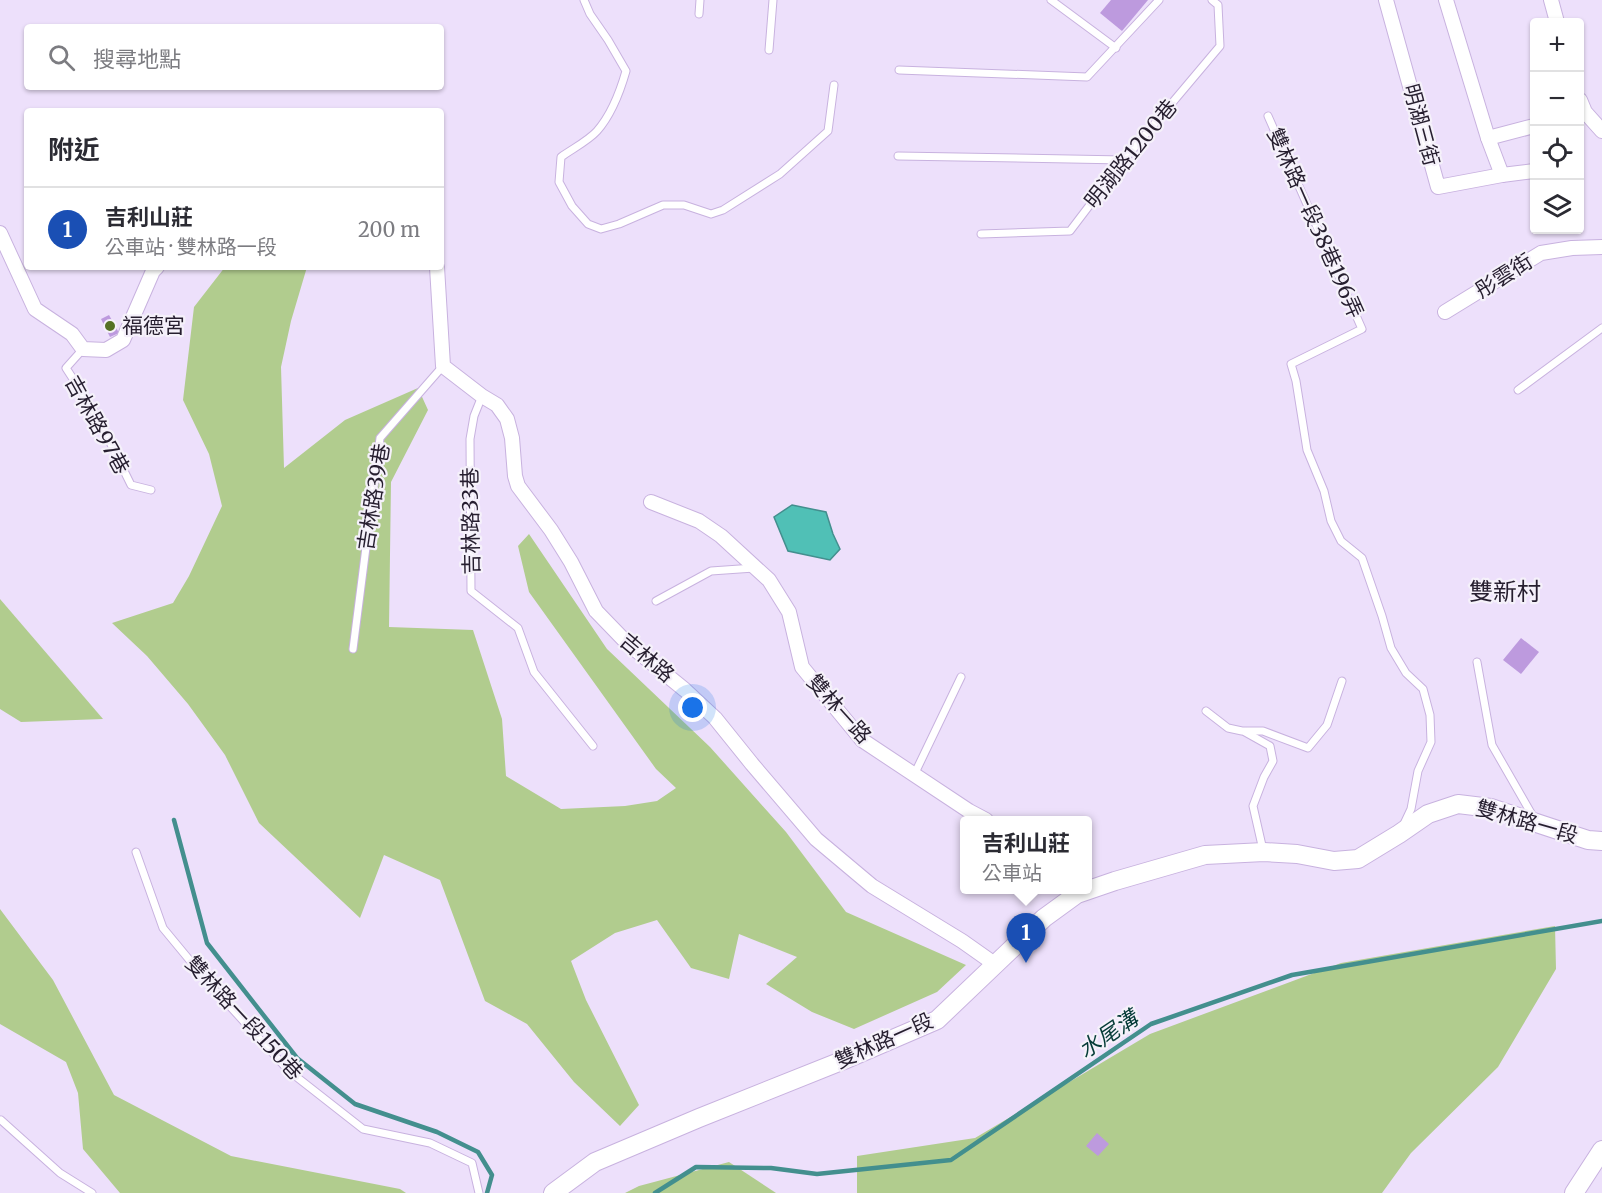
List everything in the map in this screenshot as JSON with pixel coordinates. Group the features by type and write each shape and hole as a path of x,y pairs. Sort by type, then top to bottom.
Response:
{"street":[{"name":"明湖三街","path":"1386,0 1438,187 1530,172"},
{"path":"1446,0 1488,138 1502,175"},
{"path":"1551,0 1556,18"},
{"path":"1584,111 1602,131"},
{"path":"1488,138 1530,127"},
{"path":"0,233 35,309 72,334 83,349 106,350 123,340 154,270"},
{"name":"彤雲街","path":"1445,312 1541,252 1602,247"},
{"path":"437,270 443,366"},
{"name":"吉林路","path":"443,366 497,405 507,419 512,438 518,486 551,530 571,562 596,611 627,642 715,718 816,839 872,886 962,941 996,965"},
{"name":"雙林一路","path":"651,502 699,521 721,536 769,580 789,612 802,667 862,740 979,816"},
{"name":"雙林路一段","path":"1092,886 1205,855 1264,852 1297,854 1334,861 1358,860 1428,814 1458,804 1491,808 1588,840 1602,841"},
{"name":"雙林路一段","path":"554,1193 595,1162 937,1020 1044,918 1077,894"},
{"path":"1574,1193 1602,1150"}],"lane":[{"path":"584,0 590,14 627,70 620,92 596,133 561,157 559,182 572,206 588,224 601,229 619,224 663,205 684,205 711,214 723,210 780,174 828,131 834,85"},
{"path":"699,14 700,0"},
{"path":"769,50 773,0"},
{"path":"1051,0 1116,48"},
{"path":"898,70 1087,77 1158,0"},
{"name":"明湖路1200巷","path":"981,234 1070,231 1124,160 1220,46 1218,6 1212,0"},
{"name":"雙林路一段38巷196弄","path":"1268,116 1362,329 1291,364 1296,381 1307,450 1324,491 1331,521 1341,541 1362,558 1380,607 1391,648 1406,673 1423,689 1430,715 1431,742 1418,771 1411,809 1399,834"},
{"path":"898,156 1124,160"},
{"path":"1518,390 1602,328"},
{"name":"吉林路97巷","path":"83,349 66,368 97,416 131,485 151,490"},
{"name":"吉林路39巷","path":"353,649 381,438 443,366"},
{"name":"吉林路33巷","path":"482,396 474,416 470,439 471,591 518,628 534,672 593,746"},
{"path":"656,601 711,572 756,567"},
{"path":"1477,662 1492,745 1537,824"},
{"path":"915,775 961,677"},
{"path":"1206,711 1228,728 1263,731 1308,748 1327,725 1342,681"},
{"path":"1242,730 1270,746 1273,761 1253,806 1264,852"},
{"name":"雙林路一段150巷","path":"136,852 163,928 206,980 289,1071 363,1129 430,1143 472,1163 479,1193"},
{"path":"1,1120 60,1173 92,1193"}],"shaded area":[{"path":"223,270 306,270 291,321 281,367 284,468 345,420 418,388 428,410 391,482 389,627 473,630 502,719 506,776 561,809 625,806 657,801 676,788 656,769 529,592 518,546 529,534 607,649 710,747 786,832 846,912 966,965 937,992 854,1029 812,1012 766,984 797,957 739,934 729,979 691,968 657,920 615,933 571,961 586,1000 639,1105 620,1126 574,1082 527,1024 485,1001 440,880 384,855 360,918 259,823 225,755 188,704 147,656 112,623 173,603 189,576 222,506 209,454 183,400 194,307"},
{"path":"792,505 826,512 840,549 830,560 788,551 774,517"},
{"path":"0,599 103,719 21,722 0,709"},
{"path":"0,909 53,980 114,1095 231,1156 400,1189 406,1193 120,1193 83,1149 78,1093 66,1062 0,1024"},
{"path":"1555,926 1556,969 1498,1067 1411,1153 1382,1193 857,1193 857,1156 975,1138 1150,1034 1341,963"},
{"path":"729,1162 776,1193 625,1193 639,1186"}],"building":[{"path":"1111,0 1148,0 1122,31 1100,13"},
{"name":"福德宮","path":"109,315 119,333 110,337 101,319"},
{"path":"1521,638 1539,652 1521,674 1503,660"},
{"path":"1097,1133 1109,1144 1098,1156 1086,1146"}],"waterway":[{"path":"174,820 207,943 297,1058 355,1104 437,1132 478,1152 492,1175 487,1193"},
{"name":"水尾溝","path":"655,1193 696,1167 771,1168 817,1174 951,1160 1151,1024 1292,975 1602,921"}],"place":[{"name":"福德宮","path":"110,326"},
{"name":"吉利山莊","path":"1026,963"}],"district":[{"name":"雙新村","path":"1505,592"}]}
